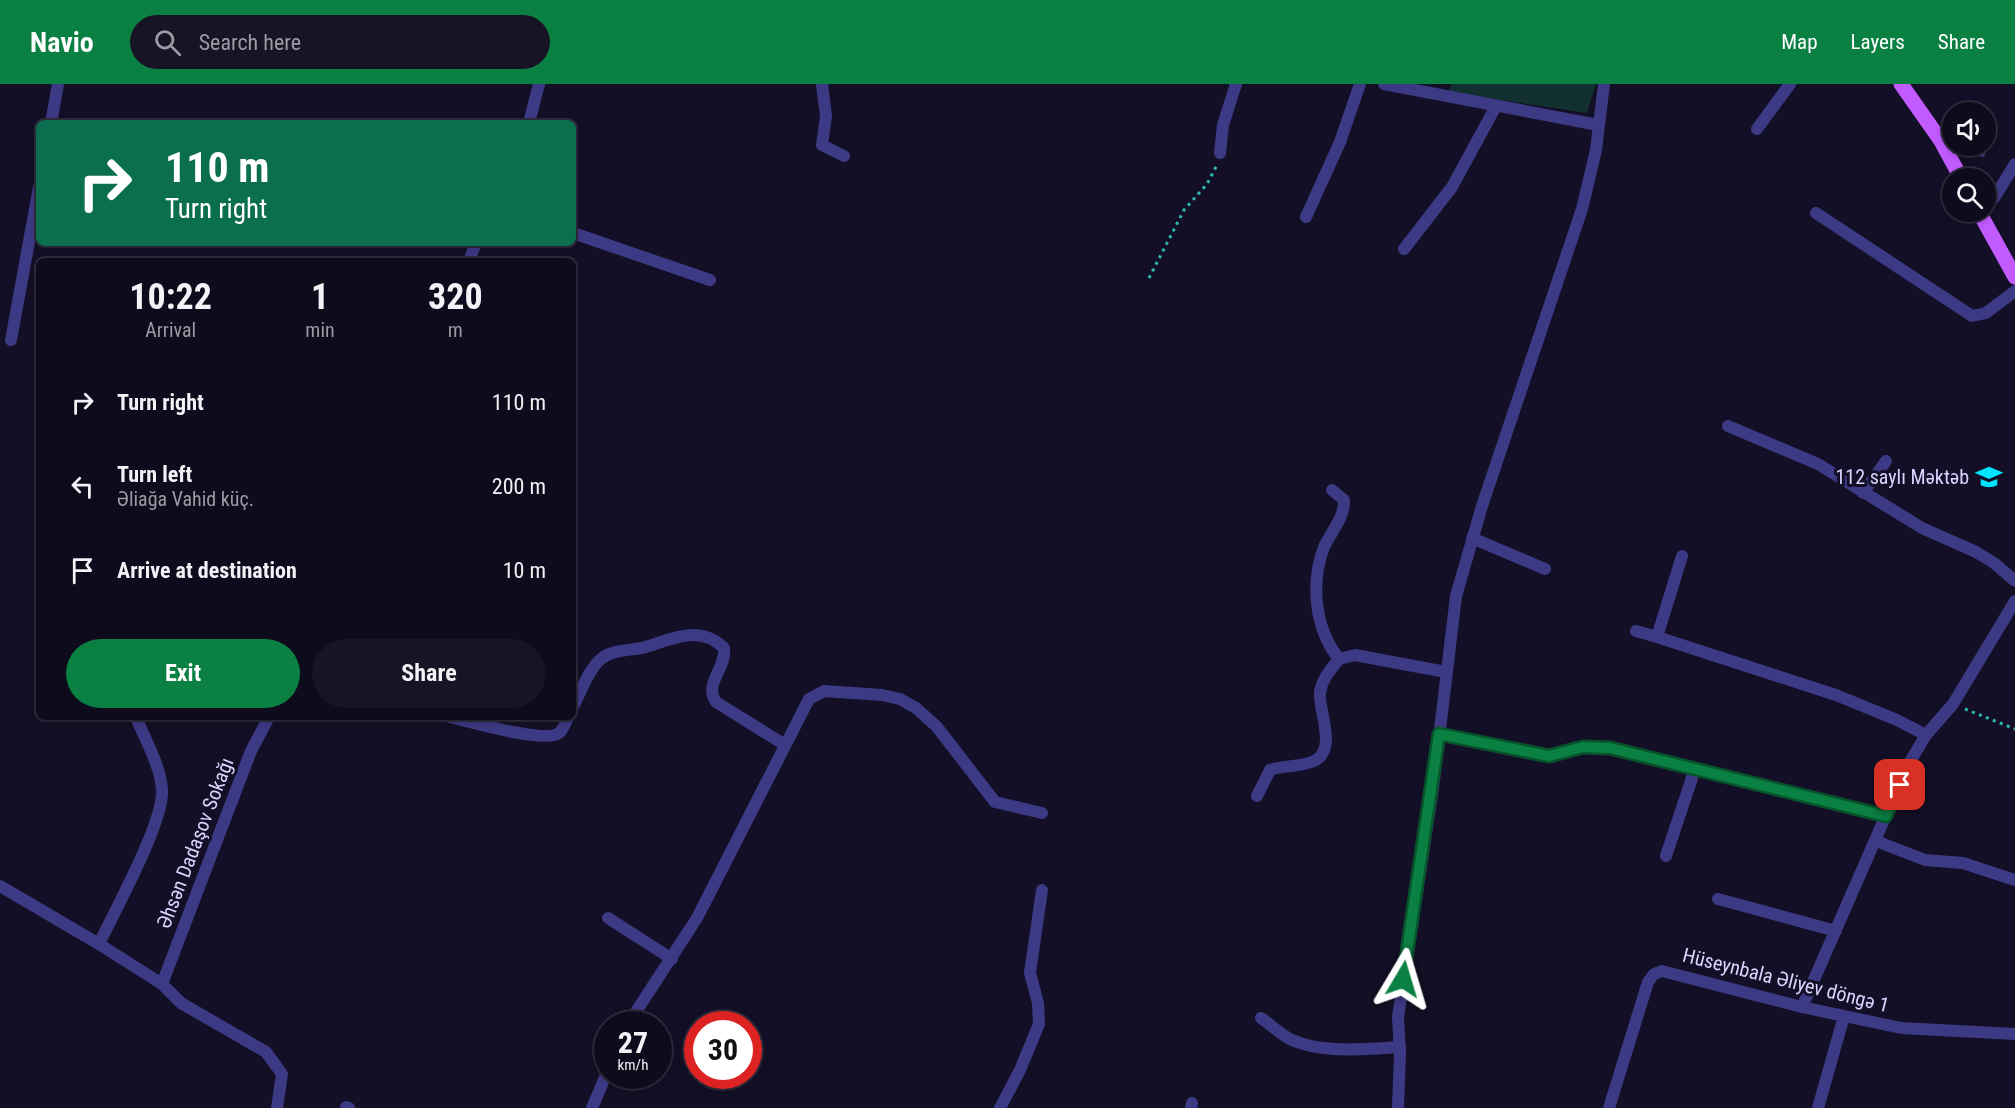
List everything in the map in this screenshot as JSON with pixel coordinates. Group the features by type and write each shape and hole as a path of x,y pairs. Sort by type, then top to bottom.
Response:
{"main road":[{"path":"1900,84 1942,132"},
{"path":"1985,222 2015,277"}],"street":[{"path":"52,120 58,84"},
{"path":"530,120 539,84"},
{"path":"822,84 826,116 822,145 844,156"},
{"path":"1220,153 1223,125 1236,84"},
{"path":"1306,217 1340,142 1360,84"},
{"path":"1384,84 1598,125"},
{"path":"1398,1108 1400,1047 1398,1017 1408,939 1423,857 1456,596 1472,538 1582,209 1592,171 1604,84"},
{"path":"1757,129 1790,84"},
{"path":"1404,249 1452,187 1496,106"},
{"path":"1996,195 2015,164"},
{"path":"11,340 36,203"},
{"path":"1816,213 1972,316 1986,313 2015,291"},
{"path":"576,234 710,280"},
{"path":"1728,426 1818,464 1922,528 1994,562 2015,581"},
{"path":"1863,493 1886,461"},
{"path":"1332,490 1344,500 1344,509 1324,548 1316,608 1327,644 1339,659"},
{"path":"1472,538 1545,569"},
{"path":"1657,637 1682,556"},
{"path":"1802,1007 1908,765 1926,735 1953,704 2015,601"},
{"path":"1636,631 1836,695 1897,720 1926,735"},
{"path":"576,701 598,660 608,654 687,634 708,638 724,648 726,657 711,686 711,695 716,702 785,745"},
{"path":"1257,796 1270,770 1316,760 1322,753 1326,742 1320,694 1323,681 1339,659 1355,655 1446,672"},
{"path":"637,1011 697,918 809,699 816,694 824,692 882,695 900,699 916,708 937,727 995,802 1042,813"},
{"path":"99,944 151,834 160,805 162,793 157,769 137,720"},
{"name":"Əhsən Dadaşov Sokağı","path":"162,984 251,751 267,720"},
{"path":"463,720 513,731 551,736 560,733 566,720"},
{"path":"1439,734 1549,756 1583,747 1610,748 1886,816"},
{"path":"1666,856 1695,769"},
{"path":"1876,841 1925,860 1963,863 2015,880"},
{"path":"0,886 162,984 182,1004 266,1052 282,1074 277,1108"},
{"path":"999,1108 1020,1070 1039,1024 1038,1003 1030,973 1042,890"},
{"path":"1718,899 1836,931"},
{"path":"608,918 672,959"},
{"name":"Hüseynbala Əliyev döngə 1","path":"1609,1108 1648,982 1654,974 1670,971 1802,1007 1844,1016 1929,1031 2015,1035"},
{"path":"1818,1108 1844,1016"},
{"path":"1261,1018 1291,1039 1309,1046 1369,1049 1400,1047"},
{"path":"592,1108 600,1089"}],"path":[{"path":"1149,278 1185,210 1207,184 1217,167 1220,153"},
{"path":"1953,704 2015,729"}],"green space":[{"path":"1452,84 1596,84 1587,113 1448,92"}],"place":[{"name":"112 saylı Məktəb","path":"1989,477"}],"route":[{"path":"1403,979 1423,857 1439,734 1549,756 1583,747 1610,748 1886,816 1900,785"}]}
